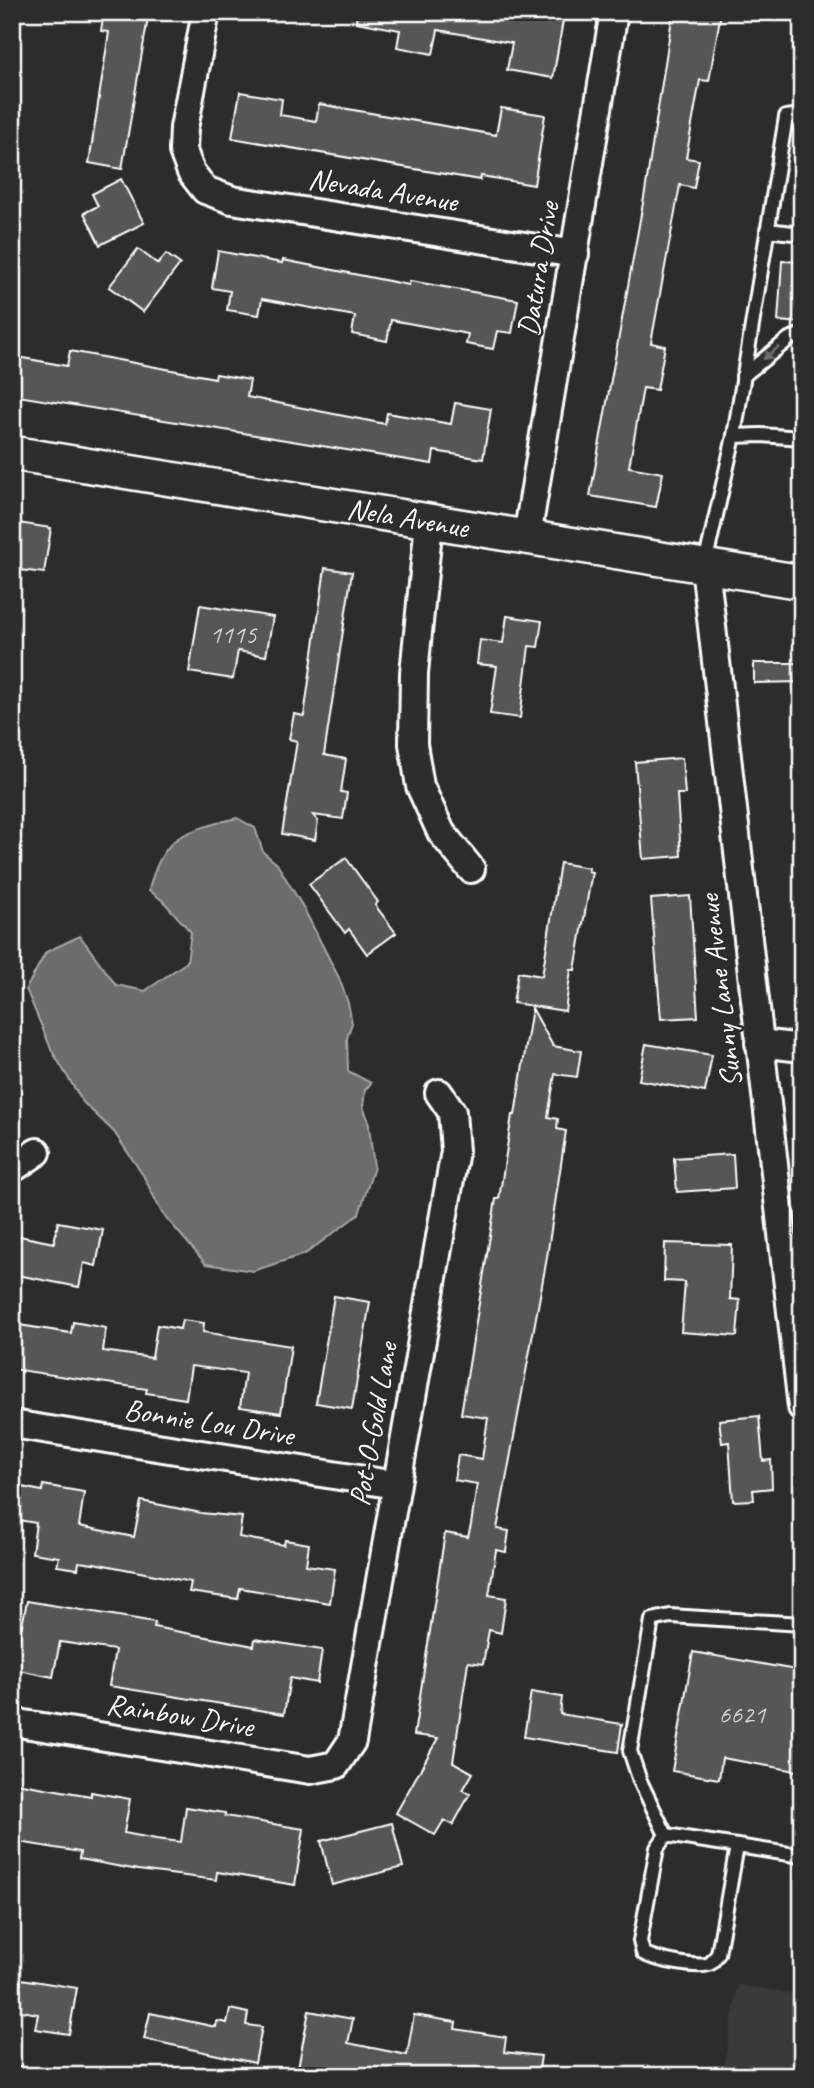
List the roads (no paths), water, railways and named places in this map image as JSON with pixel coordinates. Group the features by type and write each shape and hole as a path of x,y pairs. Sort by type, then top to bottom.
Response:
{"street":[{"name":"Nevada Avenue","path":"206,12 184,128 183,151 191,172 205,190 232,200 575,254"},
{"name":"Datura Drive","path":"527,537 614,12"},
{"name":"Nela Avenue","path":"12,453 802,582"},
{"path":"429,522 414,673 413,744 420,786 441,832 471,869"},
{"name":"Sunny Lane Avenue","path":"705,566 802,1407"},
{"path":"759,1043 802,1048"},
{"name":"Pot-O-Gold Lane","path":"336,1765 352,1741 455,1151 452,1112 439,1093"},
{"path":"12,1169 37,1152"},
{"name":"Bonnie Lou Drive","path":"12,1424 396,1486"},
{"name":"Rainbow Drive","path":"12,1721 310,1770 336,1765"}],"lane":[{"path":"802,44 802,55"},
{"path":"705,566 734,436 786,117 802,115"},
{"path":"767,230 802,234"},
{"path":"743,376 789,339 802,334"},
{"path":"734,436 802,438"},
{"path":"666,1835 640,1781 630,1751 652,1620 670,1616 802,1624"},
{"path":"666,1835 802,1856"},
{"path":"666,1835 657,1848 640,1941 643,1953 652,1958 702,1966 711,1963 718,1954 737,1846"},
{"path":"12,2071 21,2076"}]}
